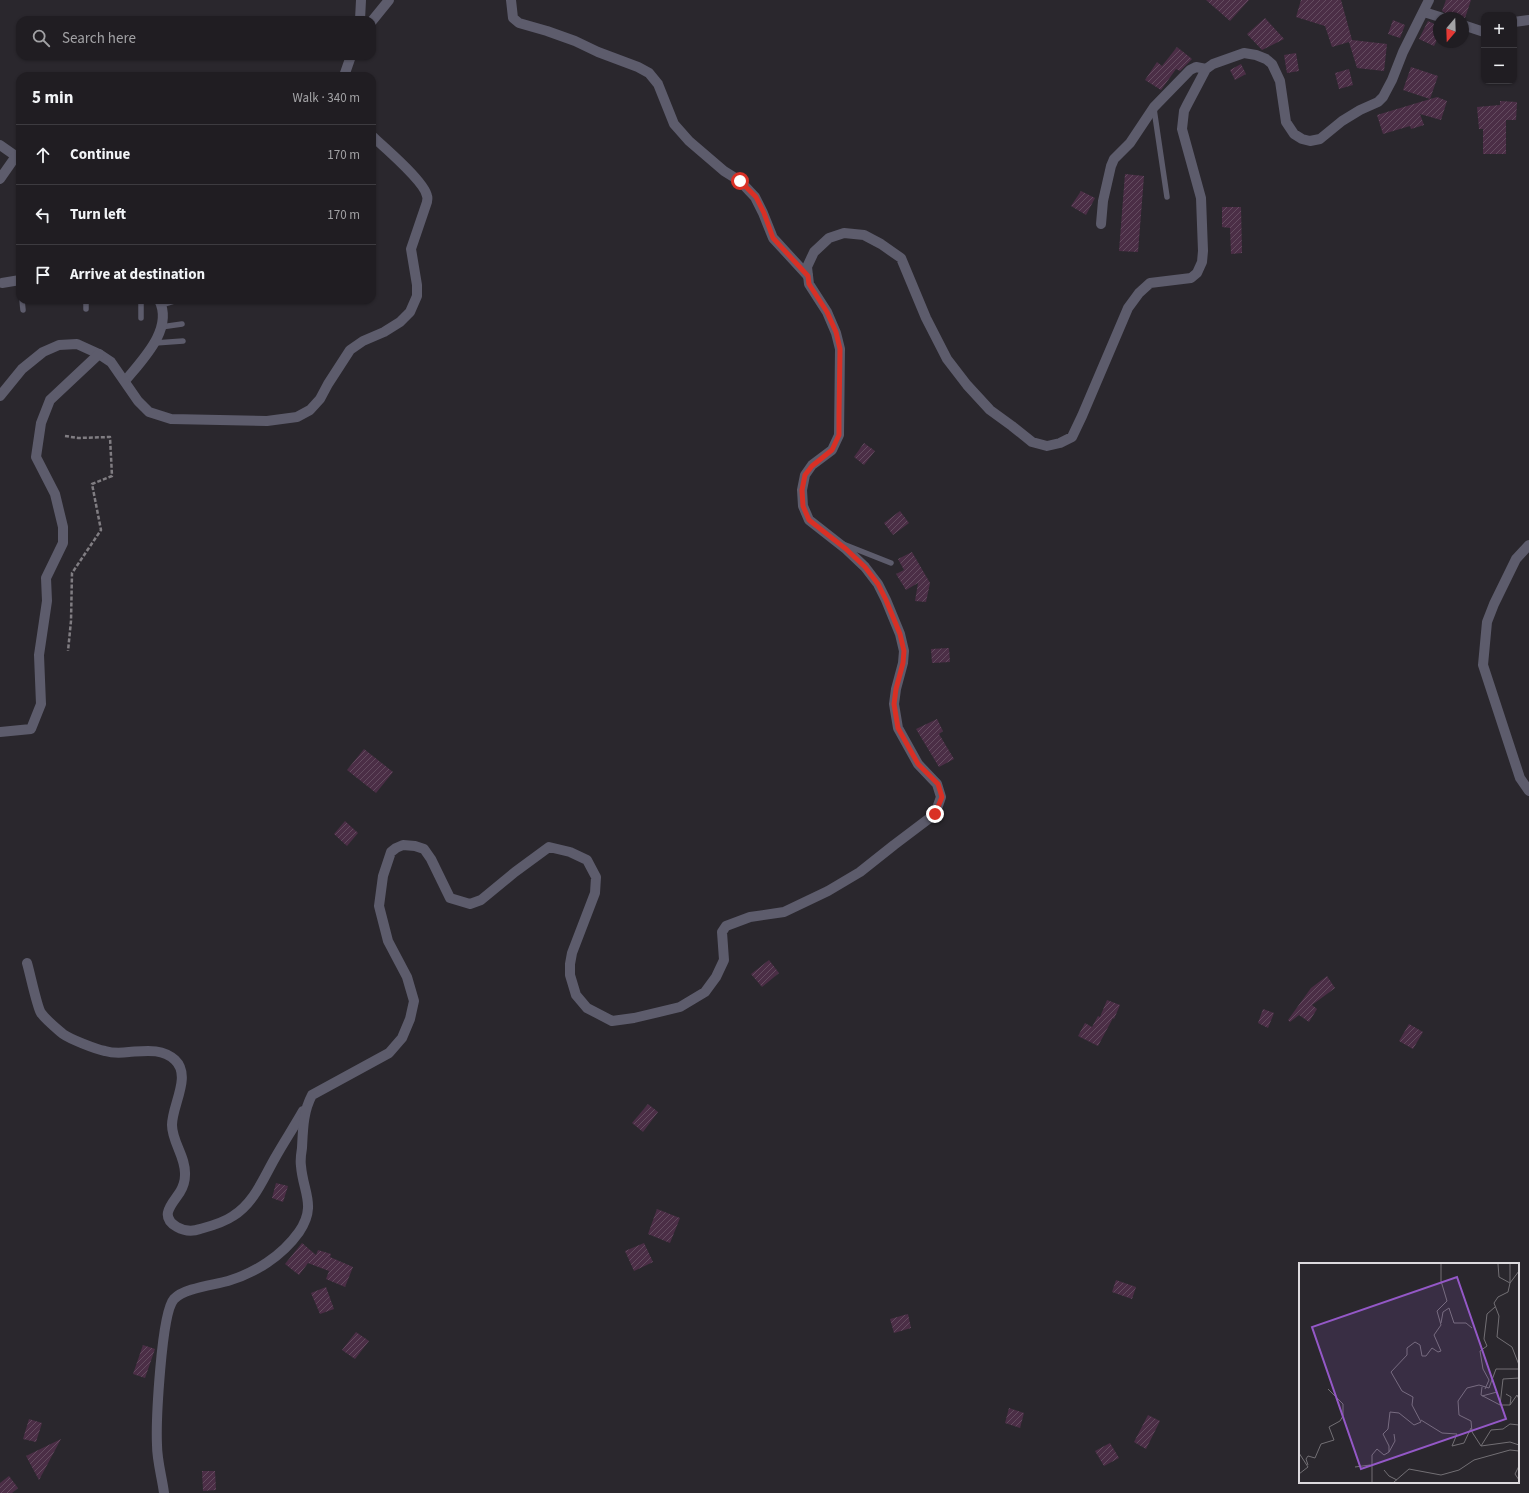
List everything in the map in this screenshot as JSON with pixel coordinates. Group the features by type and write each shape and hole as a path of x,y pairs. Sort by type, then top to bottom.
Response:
{"street":[{"path":"360,16 361,0"},
{"path":"376,16 389,0"},
{"path":"511,0 514,18 519,23 575,40 598,52 638,67 649,73 658,84 674,124 689,141 724,171 740,181 756,197 764,213 773,238 808,276"},
{"path":"27,964 40,1012 63,1034 105,1052 154,1050 168,1055 175,1060 181,1068 183,1080 173,1113 172,1127 182,1157 185,1174 184,1184 169,1207 168,1216 173,1225 182,1230 194,1231 222,1222 234,1216 245,1207 256,1194 312,1095 389,1053 402,1038 410,1018 414,1001 407,978 388,941 379,906 383,876 391,852 396,848 403,846 415,846 424,850 431,859 450,898 470,904 481,900 549,847 570,852 587,860 596,878 595,893 572,953 570,964 570,975 576,995 587,1008 612,1021 634,1018 680,1007 705,992 716,977 724,960 722,932 726,926 750,917 784,912 828,891 860,872 935,814 942,797 938,784 918,764 898,728 894,704 896,689 903,663 904,651 900,634 886,600 878,584 865,567 846,549 809,520 803,506 802,490 805,475 812,466 832,450 839,435 840,349 836,332 827,312 809,284 807,267 814,252 829,238 844,233 864,235 901,258 926,318 947,359 967,385 990,410 1032,442 1047,446 1068,440 1072,437 1082,416 1128,308 1139,293 1150,283 1192,278 1197,273 1202,262 1201,198 1182,129 1186,105 1206,69 1213,64 1244,53 1256,55 1266,59 1272,64 1280,81 1286,122 1294,134 1302,139 1310,141 1320,139 1360,110 1378,102 1383,97 1392,80 1403,52 1429,0"},
{"path":"1424,12 1433,15"},
{"path":"1517,22 1529,20"},
{"path":"1469,27 1481,31"},
{"path":"345,72 350,60"},
{"path":"1101,224 1103,201 1110,166 1114,159 1130,143 1154,107 1190,70 1196,67 1206,69"},
{"path":"0,396 22,369 43,352 59,345 77,344 99,354 111,362 138,401 149,412 171,419 267,421 297,417 310,410 320,399 350,350 363,340 384,332 400,322 410,312 417,296 417,285 411,249 428,195 424,187 416,178 376,140"},
{"path":"0,145 16,157"},
{"path":"0,179 16,160"},
{"path":"2,282 16,282"},
{"path":"125,381 152,348 155,342 161,327 160,304"},
{"path":"0,732 30,729 41,704 40,655 48,602 46,578 63,543 63,528 54,494 36,457 41,423 50,400 99,354"},
{"path":"1529,545 1516,559 1487,622 1483,665 1520,778 1529,791"},
{"path":"164,1493 157,1447 157,1413 160,1363 167,1313 173,1299 183,1294 228,1281 254,1270 279,1254 299,1232 307,1216 309,1203 301,1166 303,1122 306,1106"}],"lane":[{"path":"1154,107 1167,197"},
{"path":"22,304 23,310"},
{"path":"86,304 86,309"},
{"path":"141,304 141,318"},
{"path":"161,327 182,324"},
{"path":"155,342 183,341"},
{"path":"834,540 891,563"}],"path":[{"path":"64,436 78,438 110,437 112,476 92,484 101,530 72,573 71,621 68,651"}],"building":[{"path":"1206,0 1249,0 1230,21"},
{"path":"1301,0 1341,0 1352,40 1387,44 1384,71 1357,68 1349,42 1332,47 1325,26 1296,17"},
{"path":"1446,0 1471,0 1467,12 1442,11"},
{"path":"1265,18 1284,39 1262,50 1247,34"},
{"path":"1393,20 1405,25 1400,38 1388,34"},
{"path":"1428,21 1433,23 1433,46 1419,39"},
{"path":"1177,47 1192,59 1180,71 1176,69 1161,90 1145,80 1157,62 1162,66"},
{"path":"1296,53 1299,71 1287,73 1284,55"},
{"path":"1241,64 1246,74 1235,80 1230,70"},
{"path":"1411,67 1438,76 1430,99 1403,90"},
{"path":"1349,69 1353,85 1339,89 1335,73"},
{"path":"1437,97 1447,101 1441,120 1420,114 1424,125 1411,129 1410,126 1383,134 1377,115"},
{"path":"1500,101 1517,102 1516,120 1506,120 1506,154 1483,154 1483,129 1479,129 1477,107 1500,105"},
{"path":"1125,174 1144,176 1138,252 1119,251"},
{"path":"1081,191 1095,198 1086,215 1071,206"},
{"path":"1222,207 1241,207 1242,253 1231,254 1230,228 1222,227"},
{"path":"864,443 875,451 864,465 854,457"},
{"path":"900,511 909,523 893,535 884,523"},
{"path":"912,552 930,583 926,602 915,601 918,583 906,590 896,574 904,570 898,559"},
{"path":"949,648 950,662 932,663 931,649"},
{"path":"937,719 943,731 939,734 954,759 939,767 916,729"},
{"path":"364,749 393,772 376,793 347,770"},
{"path":"345,821 358,833 347,846 334,834"},
{"path":"769,960 779,973 762,987 751,974"},
{"path":"1327,976 1335,988 1312,1005 1317,1009 1309,1022 1299,1015 1290,1022 1288,1020 1311,988"},
{"path":"1107,1000 1120,1005 1114,1019 1113,1018 1098,1046 1078,1036 1085,1023 1092,1027 1098,1016 1100,1017"},
{"path":"1263,1009 1274,1013 1268,1028 1258,1023"},
{"path":"1409,1024 1423,1032 1413,1049 1399,1041"},
{"path":"648,1104 658,1112 643,1132 632,1123"},
{"path":"276,1183 288,1186 283,1202 272,1198"},
{"path":"657,1209 680,1218 670,1243 648,1234"},
{"path":"302,1243 316,1255 318,1250 331,1254 330,1257 353,1267 345,1287 326,1279 329,1271 308,1263 299,1275 285,1264"},
{"path":"644,1243 653,1262 634,1271 625,1251"},
{"path":"1116,1280 1136,1287 1132,1299 1112,1292"},
{"path":"326,1287 334,1309 320,1314 311,1293"},
{"path":"908,1314 911,1328 894,1333 890,1319"},
{"path":"356,1332 369,1341 355,1359 342,1350"},
{"path":"143,1345 155,1349 145,1378 133,1374"},
{"path":"1009,1408 1024,1413 1020,1428 1005,1423"},
{"path":"1148,1415 1160,1421 1146,1449 1134,1442"},
{"path":"29,1419 42,1423 36,1442 23,1439"},
{"path":"61,1439 39,1480 26,1456"},
{"path":"1110,1443 1119,1458 1104,1466 1095,1451"},
{"path":"202,1471 215,1471 216,1490 203,1491"},
{"path":"9,1476 18,1488 12,1493 0,1493 0,1483"}],"route":[{"path":"740,181 756,197 764,213 773,238 808,276 809,284 827,312 836,332 840,349 838,394 839,435 832,450 812,466 805,475 802,490 803,506 809,520 846,549 865,567 878,584 886,600 900,634 904,651 903,663 896,689 894,704 898,728 918,764 938,784 942,797 935,814"}]}
